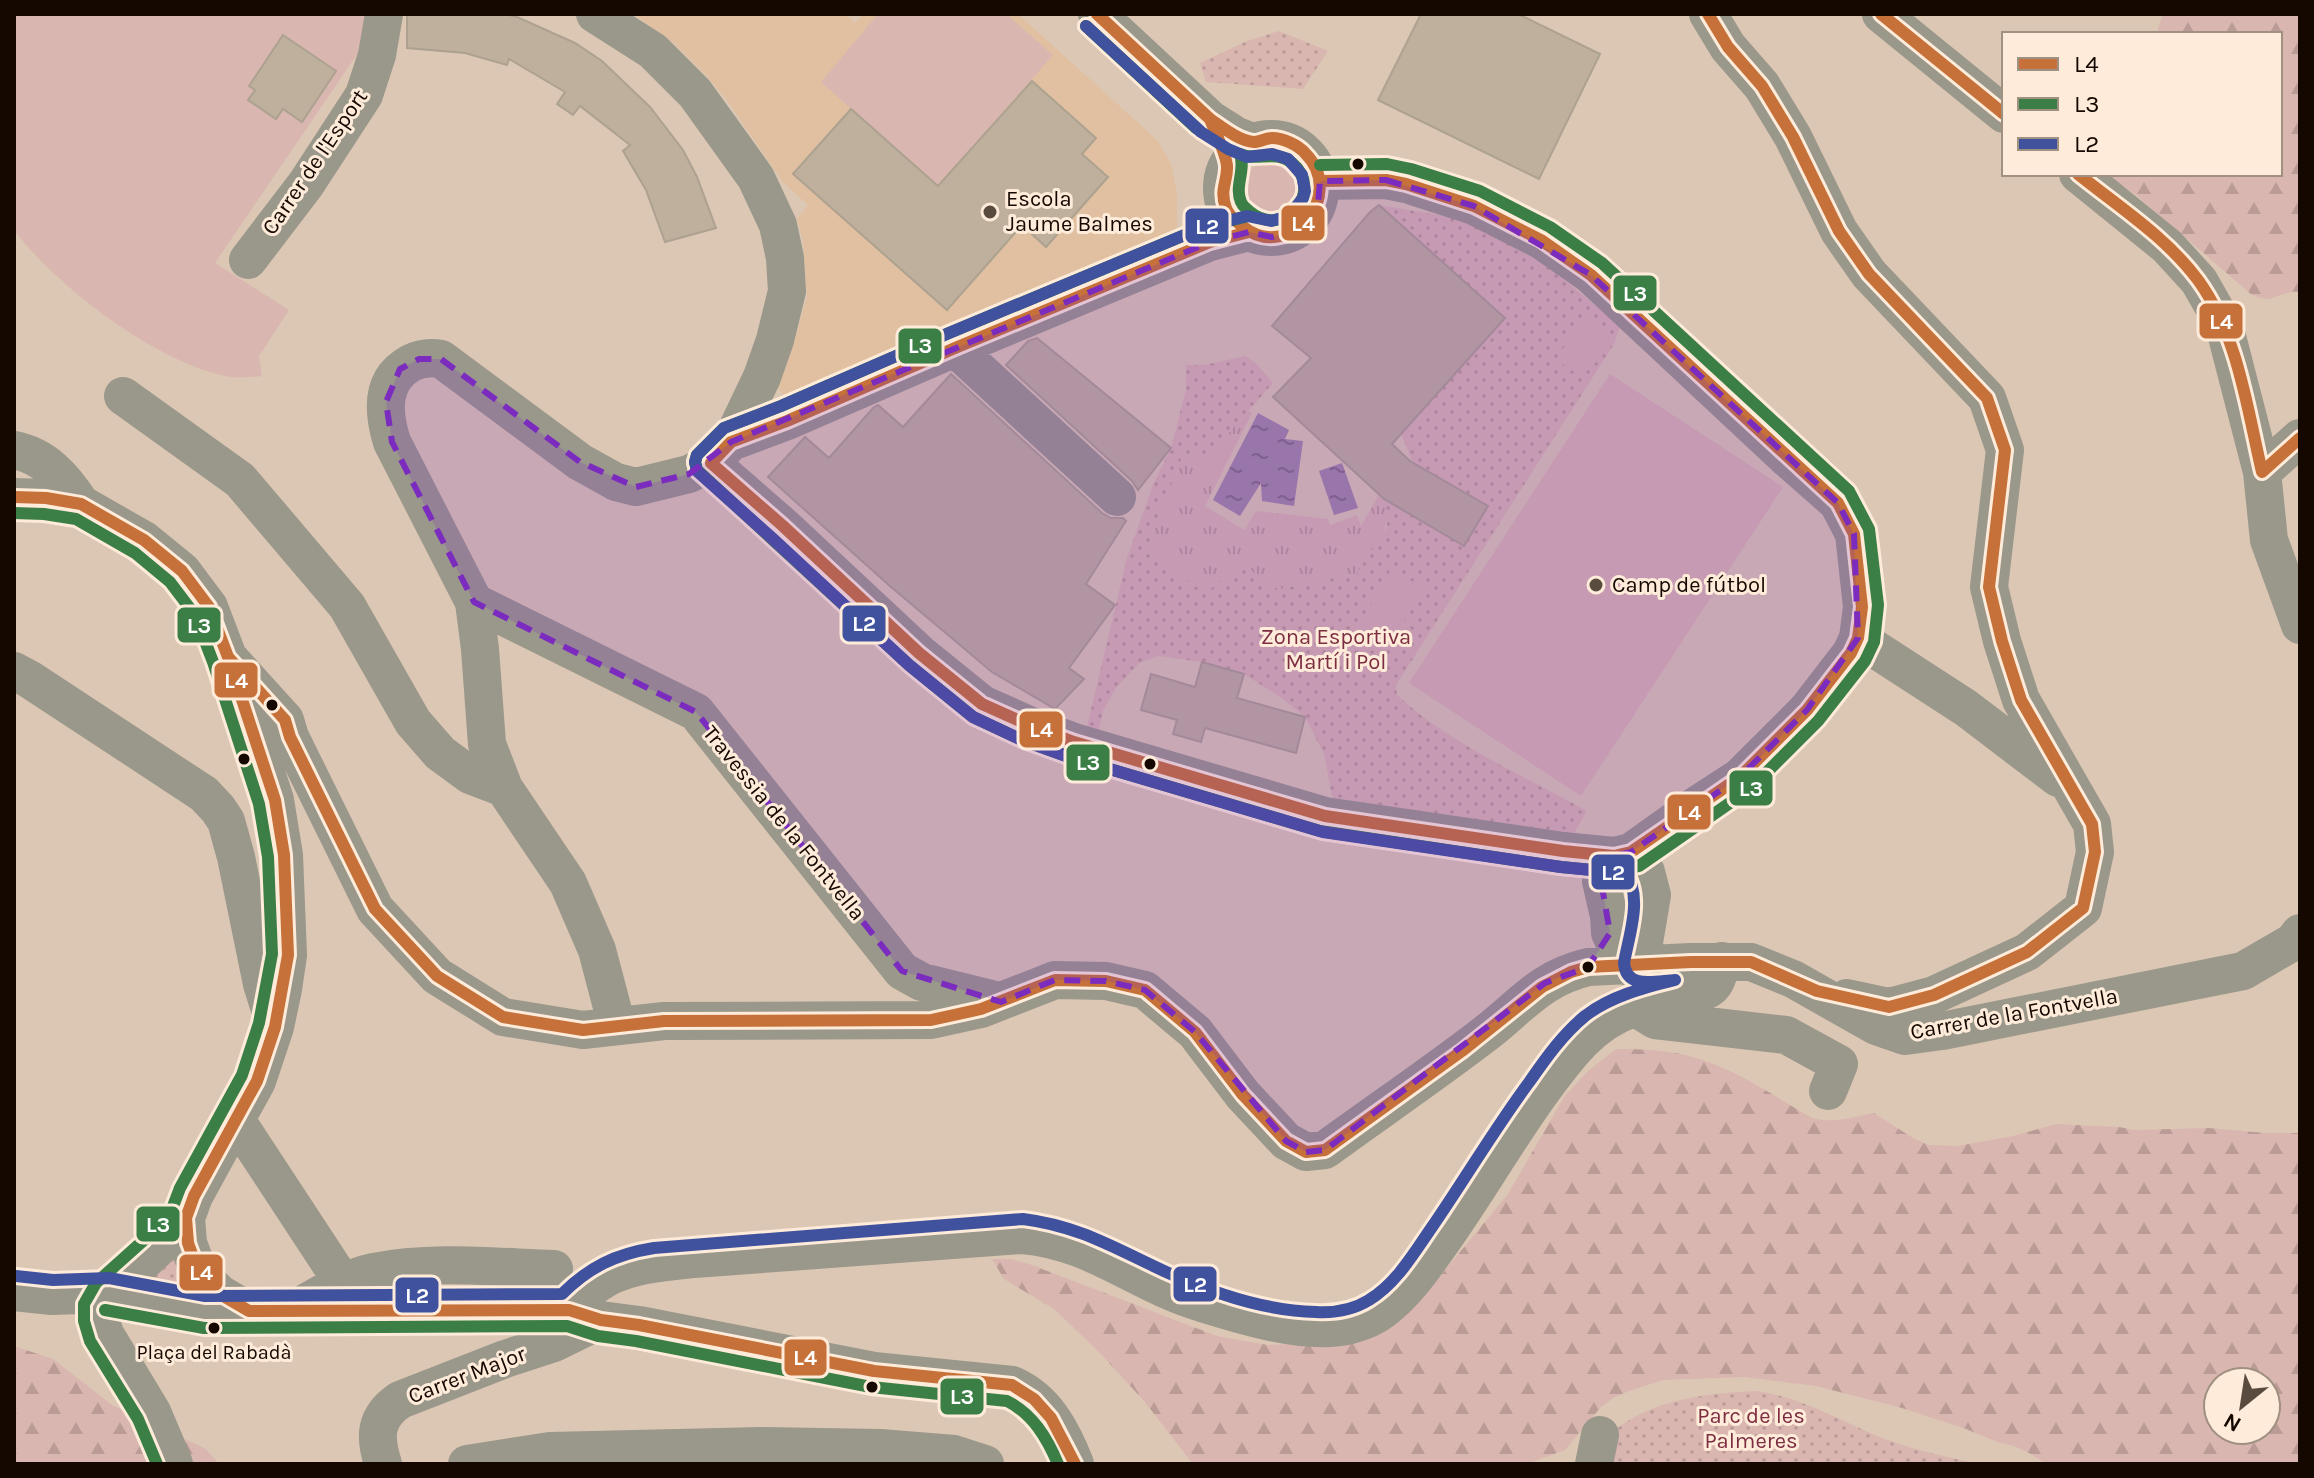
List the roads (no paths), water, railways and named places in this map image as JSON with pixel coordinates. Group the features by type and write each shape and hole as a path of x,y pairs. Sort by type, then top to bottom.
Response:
{"street":[{"name":"Carrer de l'Esport","path":"248,260 306,184 364,95 377,55 384,14"},
{"path":"595,14 653,51 695,93 756,178 778,225 785,258 787,291 775,340 757,390 721,453"},
{"path":"1097,14 1210,119 1235,135 1240,154"},
{"path":"1708,14 1728,47 1762,86 1793,137 1839,231 1869,274 1987,398 2005,450 1989,587 2002,641 2021,700 2092,824 2095,852 2083,908 2027,952 1934,995 1889,1007 1817,991"},
{"path":"1881,14 2002,112"},
{"path":"1273,138 1295,144 1311,159 1320,181 1318,204 1305,224 1296,231 1272,237 1260,236 1240,226 1226,209 1222,188 1240,154 1273,138"},
{"path":"2080,176 2167,246 2199,281 2224,325 2262,472 2269,540 2300,625"},
{"path":"1320,181 1386,180 1406,184 1474,206 1541,240 1591,275 1838,503 1854,534 1862,607 1858,638 1851,653 1807,710 1740,777 1623,854"},
{"path":"617,1026 597,950 568,883 504,788 487,744 474,602 392,442 385,415 393,379 400,369 419,359 441,359 580,462 616,482 636,487 689,474 721,453 787,421 955,348 1210,242 1249,232"},
{"path":"955,348 1117,497"},
{"path":"757,390 787,421"},
{"path":"123,396 240,480 347,606 413,722 440,753 470,775 504,788"},
{"path":"2262,472 2300,438"},
{"path":"19,451 24,472 15,497 81,504"},
{"path":"19,451 53,468 81,504"},
{"path":"721,453 783,526 919,653 982,704 1029,725 1074,742 1325,816 1563,851 1623,854 1646,872 1652,895 1616,958"},
{"name":"Carrer de la Fontvella","path":"81,504 128,528 182,571 209,607 228,657 285,720 272,735 375,909 437,976 503,1017 583,1030 664,1021 931,1020 981,1009 1055,980 1106,981 1145,990 1195,1032 1243,1095 1286,1141 1306,1152 1325,1150 1484,1035 1545,983 1616,958 1751,962 1817,991 1876,1026 1905,1036 2243,971 2293,942 2300,933"},
{"name":"Travessia de la Fontvella","path":"474,602 696,712 902,971 922,982 1001,1002"},
{"path":"1858,638 1966,708 2073,790"},
{"path":"14,671 146,754 204,794 218,809 226,821 236,857 262,984 275,1027"},
{"path":"174,1464 152,1412 105,1334 100,1307 108,1294 186,1218 194,1196 257,1081 275,1027 288,955 284,855 275,800 272,735"},
{"name":"Carrer Major","path":"383,1464 378,1446 378,1428 386,1410 400,1400 554,1343 585,1315 595,1285 635,1267 657,1263 1022,1235 1060,1241 1096,1254 1156,1286 1201,1303 1292,1324 1325,1328 1364,1321 1383,1310 1404,1291 1464,1209 1551,1076 1589,1032 1615,1014 1679,995 1707,991 1716,983 1722,961"},
{"path":"1636,1008 1655,1020 1786,1035 1839,1064 1828,1091"},
{"path":"236,1120 343,1283"},
{"path":"186,1218 188,1243 196,1265 220,1294 249,1311"},
{"path":"288,1313 343,1283 371,1272 426,1266 554,1269"},
{"path":"14,1292 52,1296 108,1294 204,1312 585,1315 874,1371 1012,1385 1027,1391 1039,1401 1065,1439 1075,1464"},
{"path":"467,1464 550,1451 762,1446 880,1448 954,1454 985,1464"}],"water":[{"path":"1258,413 1289,430 1285,439 1303,441 1294,506 1262,501 1261,483 1240,516 1213,500"},
{"path":"1342,463 1358,508 1334,515 1319,471"}],"place":[{"name":"Escola Jaume Balmes","path":"990,212"},
{"name":"Camp de fútbol","path":"1596,585"},
{"name":"Plaça del Rabadà","path":"214,1328"}],"park label":[{"name":"Zona Esportiva Martí i Pol","path":"1336,650"},
{"name":"Parc de les Palmeres","path":"1751,1428"}]}
